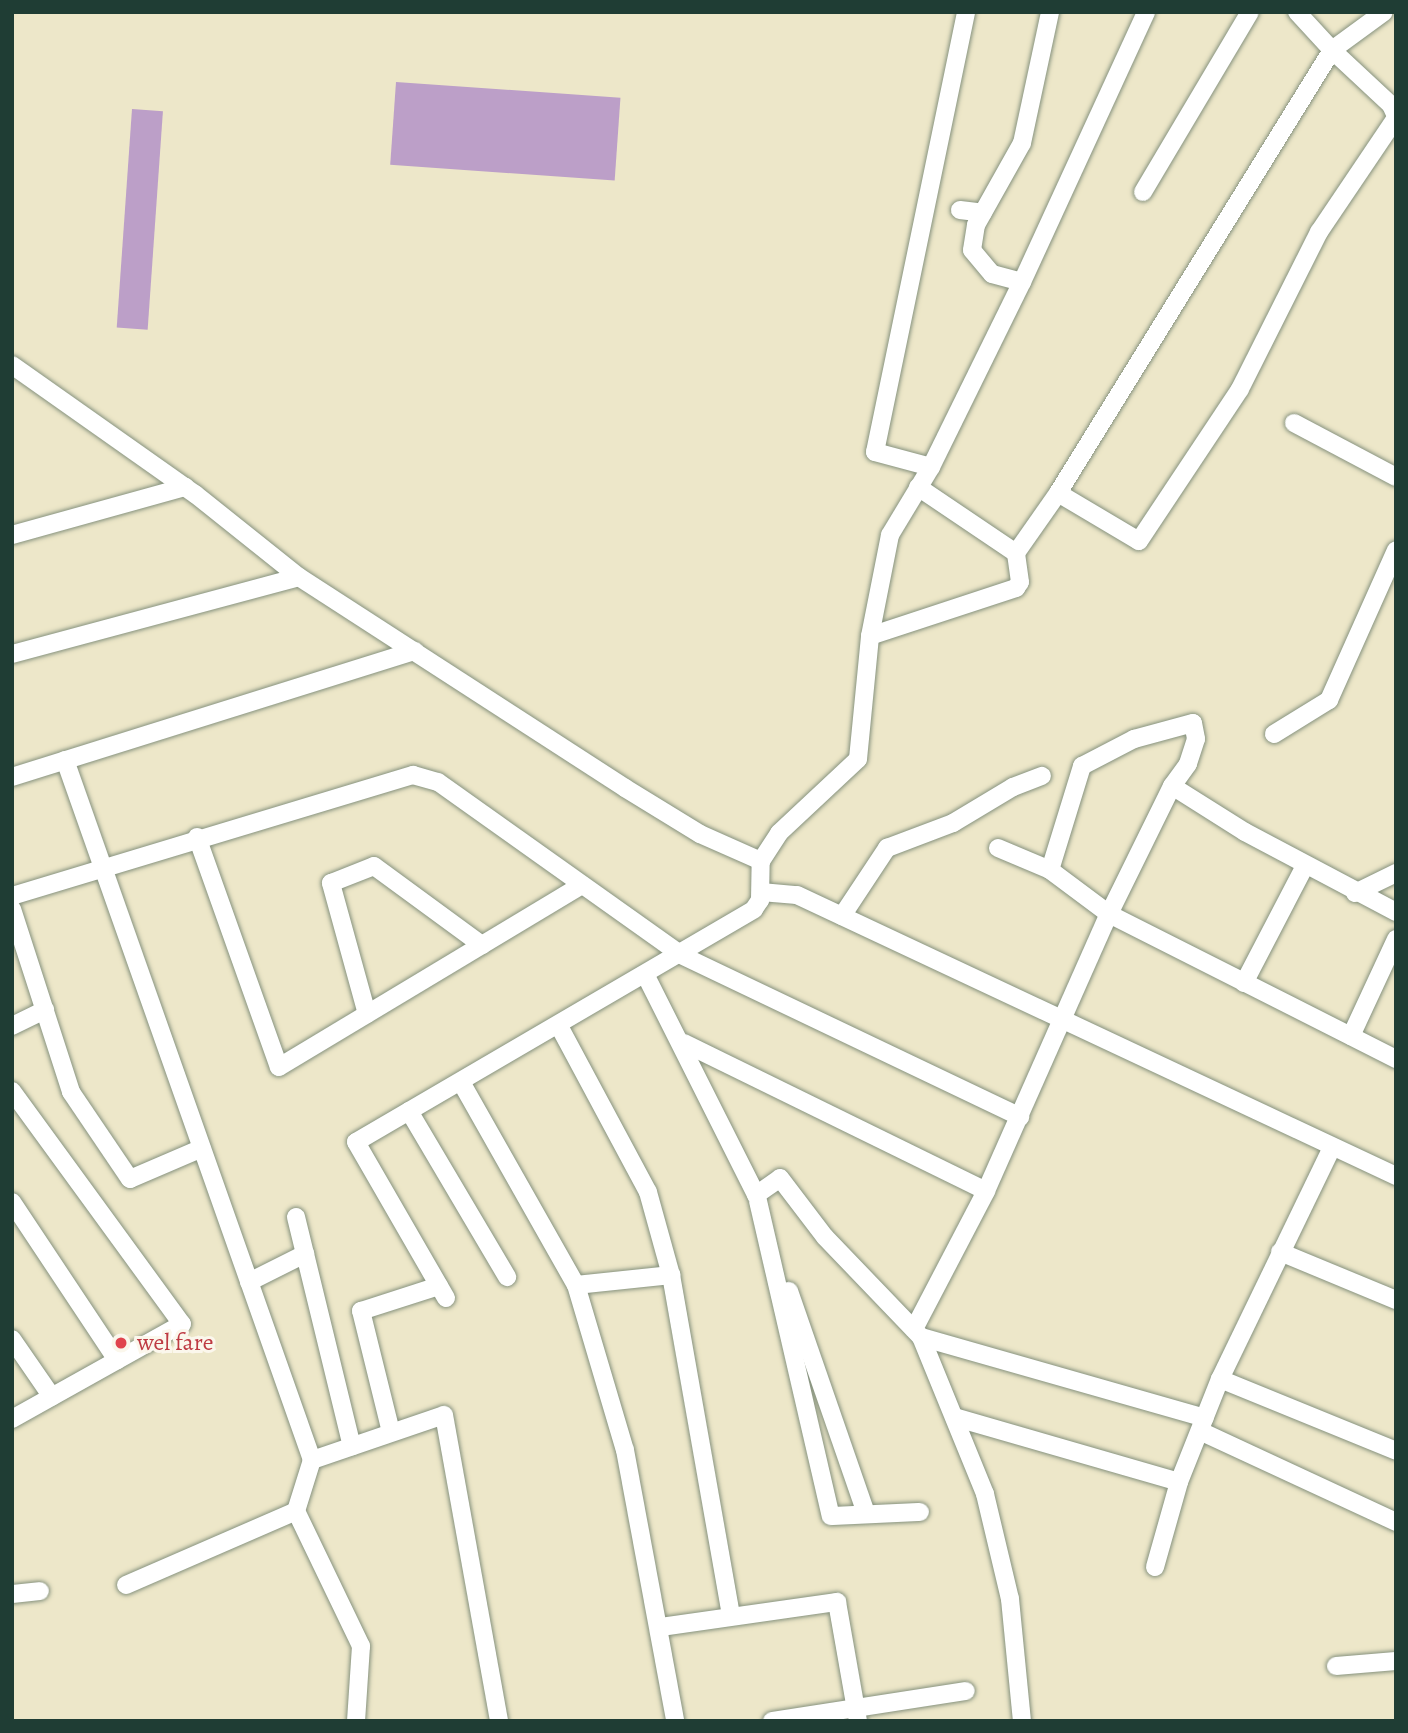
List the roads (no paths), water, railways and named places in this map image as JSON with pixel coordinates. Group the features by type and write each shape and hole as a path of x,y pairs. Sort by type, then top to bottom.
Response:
{"street":[{"path":"931,467 875,452 966,12"},
{"path":"1022,282 992,274 972,250 976,225 1022,143 1050,12"},
{"path":"391,1432 361,1311 442,1292 356,1142 646,976 754,909 761,892 761,861 779,833 858,759 870,636 890,535 931,467 1022,282 1146,12"},
{"path":"1143,192 1250,12"},
{"path":"1058,493 1139,541 1240,389 1320,232 1396,117 1391,105 1332,50 1297,12"},
{"path":"870,636 1016,589 1020,582 1016,553 1058,493 1332,50 1384,12"},
{"path":"960,210 983,213"},
{"path":"12,365 185,487 299,577 690,828 761,861"},
{"path":"1294,423 1396,477"},
{"path":"12,535 185,487"},
{"path":"918,487 1016,553"},
{"path":"1274,734 1329,700 1396,550"},
{"path":"12,654 299,577"},
{"path":"12,777 415,651"},
{"path":"917,1333 1020,1117 1109,914 1172,786 1188,764 1196,739 1193,723 1134,739 1082,766 1050,870"},
{"path":"65,760 312,1460 296,1511 362,1646 356,1721"},
{"path":"12,895 103,869 197,837 413,775 438,782 681,955 1020,1117"},
{"path":"842,916 887,848 953,823 1013,787 1042,776"},
{"path":"1172,786 1305,866 1396,912"},
{"path":"197,837 279,1067 582,885"},
{"path":"998,848 1050,870 1109,914 1396,1059"},
{"path":"367,1014 331,883 374,866 482,945"},
{"path":"1244,982 1305,866"},
{"path":"1355,893 1396,873"},
{"path":"761,892 797,895 1331,1149 1396,1176"},
{"path":"12,909 71,1092 130,1179 202,1148"},
{"path":"1350,1036 1396,939"},
{"path":"646,976 684,1043 757,1198 866,1513"},
{"path":"12,1013 46,1010"},
{"path":"12,1026 46,1010"},
{"path":"559,1026 648,1192 671,1275 731,1615"},
{"path":"684,1043 986,1191"},
{"path":"461,1082 576,1284 625,1450 661,1626 675,1721"},
{"path":"12,1091 182,1324 12,1419"},
{"path":"410,1111 507,1277"},
{"path":"1155,1567 1179,1482 1220,1379 1331,1149"},
{"path":"757,1198 780,1178 825,1237 917,1333 985,1494 1010,1599 1023,1721"},
{"path":"757,1198 831,1516 920,1512"},
{"path":"12,1202 117,1360"},
{"path":"296,1217 352,1446"},
{"path":"1280,1252 1396,1300"},
{"path":"249,1282 305,1254"},
{"path":"576,1284 671,1275"},
{"path":"917,1333 1203,1425 1396,1521"},
{"path":"12,1339 52,1397"},
{"path":"1220,1379 1396,1451"},
{"path":"312,1460 444,1415 499,1721"},
{"path":"954,1418 1179,1482"},
{"path":"126,1585 296,1511"},
{"path":"12,1594 40,1591"},
{"path":"661,1626 837,1602 857,1715"},
{"path":"1336,1666 1396,1661"},
{"path":"772,1721 857,1715 966,1691"}],"place":[{"name":"wel fare","path":"121,1343"}]}
